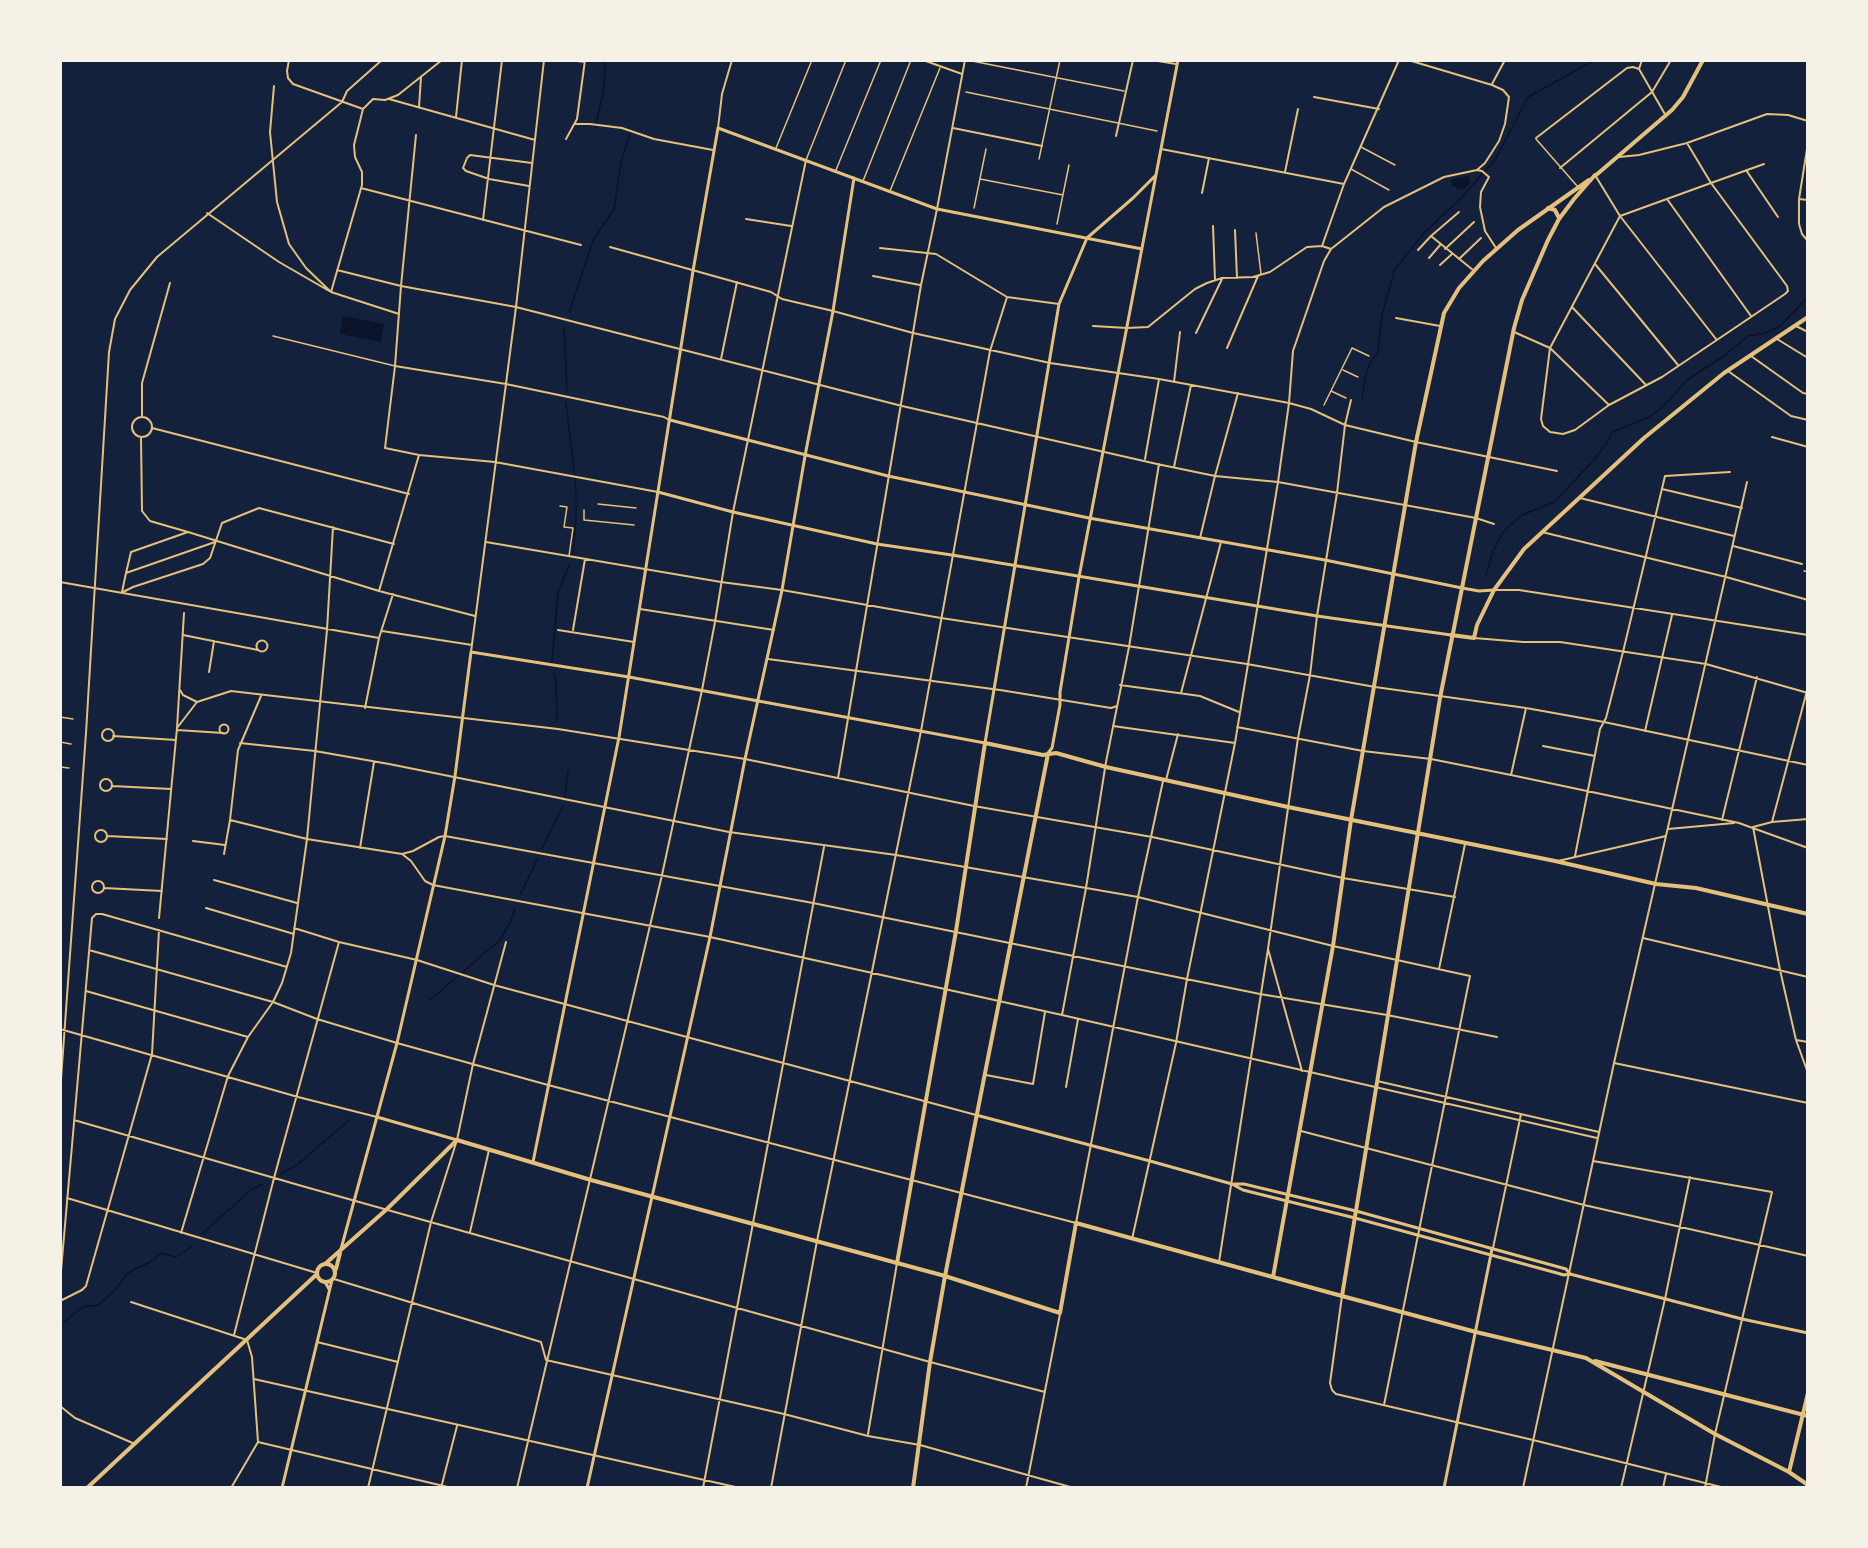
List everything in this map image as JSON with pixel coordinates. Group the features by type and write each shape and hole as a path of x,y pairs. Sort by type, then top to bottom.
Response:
{"main road":[{"path":"1273,1277 1333,946 1351,820 1416,442 1444,313 1473,270 1548,208 1619,157 1666,116 1683,97 1702,60"},
{"path":"1342,1296 1440,698 1514,332 1522,300 1539,258 1559,219 1595,175"},
{"path":"1548,208 1555,210 1559,219"},
{"path":"1452,635 1474,638 1477,625 1494,590 1524,549 1644,438 1728,371 1808,317"},
{"path":"897,1263 956,931 985,743 1043,755 1056,753 1106,767 1288,807 1555,861 1656,884 1696,888 1808,914"},
{"path":"914,1488 930,1362 945,1276 1048,753"},
{"path":"87,1488 308,1283 319,1267 340,1252 387,1209 457,1140 591,1180 945,1276 1060,1313 1076,1223 1476,1332 1805,1415"},
{"path":"308,1283 333,1280 340,1252"},
{"path":"325,1264 333,1266 336,1271"},
{"path":"317,1273 322,1281"},
{"path":"1586,1358 1715,1434 1789,1472 1808,1485"},
{"path":"1789,1472 1805,1415 1808,1393"}],"street":[{"path":"289,60 287,72 293,84 363,108"},
{"path":"60,1093 109,352 115,319 130,290 157,257 342,102 347,91 382,60"},
{"path":"389,99 398,95 442,60"},
{"path":"456,117 462,60"},
{"path":"483,220 502,60"},
{"path":"340,1252 397,1044 446,836 516,307 544,60"},
{"path":"566,139 575,124 585,61 569,60"},
{"path":"533,1162 619,737 722,94 732,60"},
{"path":"776,149 812,60"},
{"path":"517,1488 662,875 702,690 733,512 806,160 846,60"},
{"path":"835,171 880,60"},
{"path":"863,181 911,60"},
{"path":"925,60 962,74"},
{"path":"837,778 921,285 965,60"},
{"path":"1039,159 1059,60"},
{"path":"1116,136 1133,60"},
{"path":"1048,753 1052,748 1089,518 1104,451 1178,62 1152,60"},
{"path":"1322,246 1344,184 1399,60"},
{"path":"1408,60 1492,85 1503,90 1509,98 1505,124 1485,163 1477,170"},
{"path":"1492,85 1505,60"},
{"path":"1639,69 1642,60"},
{"path":"1560,168 1652,92 1671,60"},
{"path":"972,61 1126,92"},
{"path":"890,191 940,67"},
{"path":"1578,187 1536,138 1631,67 1639,69 1666,116"},
{"path":"419,107 421,75"},
{"path":"274,86 270,132 277,202 289,244 306,268 331,292"},
{"path":"966,92 1157,131"},
{"path":"1314,97 1379,109"},
{"path":"331,292 361,188 362,172 355,158 354,145 363,108 373,99 389,99 535,140"},
{"path":"1285,172 1298,109"},
{"path":"1619,157 1639,155 1687,143 1762,115 1788,115 1808,121"},
{"path":"575,124 622,128 654,139 714,150"},
{"path":"718,128 937,209 1142,249"},
{"path":"953,128 1042,146"},
{"path":"416,135 395,366 385,448 419,455 495,462 658,492 733,512 877,544 1317,616 1452,635"},
{"path":"1687,143 1711,183 1787,286 1788,291 1717,340 1646,385 1609,405 1570,432 1558,434 1546,429 1541,419 1550,348 1620,216 1711,183 1746,171 1764,164"},
{"path":"1807,240 1799,224 1799,199 1808,143"},
{"path":"1361,147 1395,165"},
{"path":"974,208 986,149"},
{"path":"1161,149 1344,184"},
{"path":"529,186 489,179 466,171 464,168 470,155 532,163"},
{"path":"1202,193 1209,158"},
{"path":"1057,224 1069,165"},
{"path":"1351,169 1389,190"},
{"path":"1132,1239 1176,1043 1238,727 1278,482 1297,337 1324,261 1331,249 1373,214 1394,201 1444,177 1477,170 1489,177 1481,192 1480,207 1485,231 1497,249"},
{"path":"1746,171 1778,217"},
{"path":"471,652 629,677 985,743 1059,304 1087,238 1156,175"},
{"path":"1595,175 1620,216 1717,340"},
{"path":"587,1488 710,937 729,832 774,630 833,311 854,178"},
{"path":"980,178 1063,195"},
{"path":"361,188 581,246"},
{"path":"1667,199 1752,317"},
{"path":"1799,199 1808,200"},
{"path":"1418,249 1459,212"},
{"path":"207,213 279,262 331,292 399,314"},
{"path":"746,219 791,226"},
{"path":"1445,249 1474,222"},
{"path":"1214,225 1215,280"},
{"path":"1235,230 1238,278"},
{"path":"1227,348 1259,275 1256,233"},
{"path":"1431,236 1473,270"},
{"path":"1459,259 1481,238"},
{"path":"1429,258 1440,244"},
{"path":"1093,326 1148,327 1195,289 1215,280 1259,275 1275,270 1307,247 1322,246 1331,249"},
{"path":"610,247 771,292 778,297 913,333 1050,363 1191,384 1289,403 1311,409 1345,425 1488,458 1557,471"},
{"path":"880,248 928,252 941,256 1007,297 1059,304"},
{"path":"1440,266 1452,254"},
{"path":"1595,264 1678,365"},
{"path":"337,270 401,286 516,307 902,406 1159,464 1215,476 1278,482 1476,518 1494,524"},
{"path":"873,276 921,285"},
{"path":"1196,333 1222,279"},
{"path":"721,360 737,282"},
{"path":"142,416 142,383 170,284"},
{"path":"771,1488 800,1326 921,731 990,351 1007,297"},
{"path":"1572,307 1646,385"},
{"path":"1396,318 1440,326"},
{"path":"1796,326 1808,332"},
{"path":"1174,382 1180,332"},
{"path":"1514,332 1550,348 1609,405"},
{"path":"273,336 395,366 506,384 664,417 805,456 888,476 1148,530 1267,549 1462,588 1519,590 1808,635"},
{"path":"1777,339 1808,358"},
{"path":"1324,405 1352,348 1369,356"},
{"path":"1752,356 1803,393 1808,394"},
{"path":"1342,369 1358,377"},
{"path":"1728,371 1791,416 1808,420"},
{"path":"1145,460 1159,379"},
{"path":"1174,467 1191,384"},
{"path":"1331,391 1346,398"},
{"path":"1200,538 1238,393"},
{"path":"1219,1262 1281,863 1298,738 1310,675 1345,425 1351,400"},
{"path":"142,416 149,419 152,428 147,436 141,437 133,431 132,424 142,416"},
{"path":"152,428 409,494"},
{"path":"141,437 142,511 150,521 379,591 475,616"},
{"path":"1772,437 1808,447"},
{"path":"379,591 419,455"},
{"path":"1062,1015 1120,685 1129,647 1159,464"},
{"path":"1575,856 1600,729 1604,722 1623,652 1665,476 1730,472"},
{"path":"1523,1488 1597,1138 1747,482"},
{"path":"1662,489 1742,508"},
{"path":"1580,498 1735,536"},
{"path":"598,504 636,508"},
{"path":"560,506 567,507 564,527 573,528 569,557"},
{"path":"122,593 133,587 203,564 210,558 222,523 259,508 394,544"},
{"path":"584,510 584,520 634,525"},
{"path":"181,1233 228,1076 248,1037 273,1002 287,967 294,934 307,839 327,630 333,528"},
{"path":"122,593 131,552 188,532"},
{"path":"1542,532 1726,577 1808,600"},
{"path":"126,573 215,542"},
{"path":"486,542 941,618 1247,664 1440,698 1526,708 1808,765"},
{"path":"1181,693 1221,542"},
{"path":"1733,546 1802,564"},
{"path":"573,632 585,559"},
{"path":"1804,571 1808,572"},
{"path":"60,582 379,638"},
{"path":"365,708 379,638 393,594"},
{"path":"639,609 774,630"},
{"path":"159,918 177,729 184,613"},
{"path":"1645,731 1672,615"},
{"path":"558,630 634,642"},
{"path":"382,631 472,645"},
{"path":"183,635 258,650"},
{"path":"1474,638 1560,642 1706,664 1807,692"},
{"path":"209,672 214,641"},
{"path":"768,659 1111,708 1117,706"},
{"path":"1722,820 1757,677"},
{"path":"1120,685 1204,698 1239,712"},
{"path":"1772,822 1808,687"},
{"path":"180,690 196,702"},
{"path":"177,729 196,702 231,691 619,737 745,759 974,806 1214,849 1343,878 1455,897"},
{"path":"224,854 238,750 261,696"},
{"path":"1511,775 1526,708"},
{"path":"60,717 73,719"},
{"path":"1113,726 1235,743"},
{"path":"1238,727 1363,750 1431,759 1589,791 1739,823 1808,848"},
{"path":"110,729 113,736 112,739 106,741 102,733 110,729"},
{"path":"177,729 223,733"},
{"path":"88,950 273,1002 317,1019 397,1044 767,1144 1076,1223 1138,897 1164,779 1178,734"},
{"path":"113,736 176,740"},
{"path":"60,742 70,744"},
{"path":"240,743 315,751 374,761 604,808 674,819 729,832 824,847 896,855 1138,897 1333,946 1470,975 1430,1165 1384,1405"},
{"path":"1543,746 1595,756"},
{"path":"360,848 374,761"},
{"path":"60,767 69,768"},
{"path":"112,786 171,789"},
{"path":"1753,827 1772,822 1808,819"},
{"path":"230,820 307,839 402,854 446,836 813,903 1260,994 1497,1037"},
{"path":"1668,829 1739,823"},
{"path":"1753,827 1780,970 1796,1040 1808,1073"},
{"path":"99,830 103,830 107,836 106,840 100,842 95,835 99,830"},
{"path":"107,836 167,839"},
{"path":"1555,861 1666,836"},
{"path":"193,840 225,845"},
{"path":"1439,969 1465,844"},
{"path":"703,1488 824,847"},
{"path":"402,854 411,861 425,881 433,885 710,937 1597,1138"},
{"path":"214,880 297,903"},
{"path":"104,888 162,891"},
{"path":"206,908 294,934"},
{"path":"60,1282 88,950 91,920 94,915 102,914 287,967"},
{"path":"294,928 339,942 417,960 494,985 925,1102 1090,1144 1232,1184 1243,1190 1564,1275 1570,1274 1742,1319 1808,1333"},
{"path":"60,1301 86,1286 152,1054 159,930"},
{"path":"1643,938 1808,977"},
{"path":"234,1335 274,1178 339,942"},
{"path":"368,1488 431,1222 457,1140 472,1064 506,942"},
{"path":"1268,949 1302,1071"},
{"path":"85,991 248,1037"},
{"path":"986,1075 1033,1084 1045,1012"},
{"path":"1066,1088 1078,1019"},
{"path":"60,1029 457,1140"},
{"path":"1796,1040 1808,1042"},
{"path":"1614,1063 1808,1103"},
{"path":"1377,1081 1599,1132"},
{"path":"1444,1488 1521,1114"},
{"path":"74,1120 353,1201 1045,1392"},
{"path":"1299,1130 1584,1205 1808,1256"},
{"path":"470,1232 489,1150"},
{"path":"1593,1161 1772,1192 1715,1434 1705,1488"},
{"path":"1621,1488 1665,1299 1690,1177"},
{"path":"1232,1184 1244,1184 1356,1211 1566,1269 1570,1274"},
{"path":"67,1198 317,1273"},
{"path":"868,1436 897,1263"},
{"path":"282,1488 333,1280 541,1342 546,1360"},
{"path":"322,1281 329,1289"},
{"path":"1342,1296 1330,1383 1332,1390 1339,1395 1725,1488"},
{"path":"132,1302 247,1340 252,1357 258,1442 231,1488"},
{"path":"1026,1488 1060,1313"},
{"path":"317,1342 398,1362"},
{"path":"546,1360 784,1414 868,1436 920,1445 1074,1488"},
{"path":"254,1379 740,1488"},
{"path":"60,1406 75,1418 135,1444"},
{"path":"441,1487 457,1426"},
{"path":"258,1442 452,1488"},
{"path":"1663,1488 1666,1474"}],"water":[{"path":"1469,176 1470,183 1463,190 1452,186 1451,179"},
{"path":"343,316 384,324 381,342 340,334"}],"waterway":[{"path":"595,128 604,88 605,60"},
{"path":"1362,399 1370,363 1378,352 1382,315 1395,269 1424,233 1459,200 1495,160 1528,97 1595,60"},
{"path":"569,312 593,240 614,209 621,162 631,131"},
{"path":"1486,576 1493,551 1504,531 1522,515 1554,502 1593,461 1607,443 1612,432 1647,418 1662,408 1687,380 1725,355 1748,336 1766,333 1780,326 1808,297"},
{"path":"564,326 567,390"},
{"path":"566,402 576,489 573,554"},
{"path":"552,662 558,593 570,564"},
{"path":"554,673 557,722"},
{"path":"565,796 568,770"},
{"path":"542,849 563,806"},
{"path":"520,895 538,858"},
{"path":"430,1000 500,940 511,921 515,908"},
{"path":"281,1174 297,1165 349,1120"},
{"path":"202,1234 251,1190 263,1184"},
{"path":"60,1325 83,1307 98,1305 114,1291 128,1273 152,1261 162,1253 176,1257 192,1246"}]}
